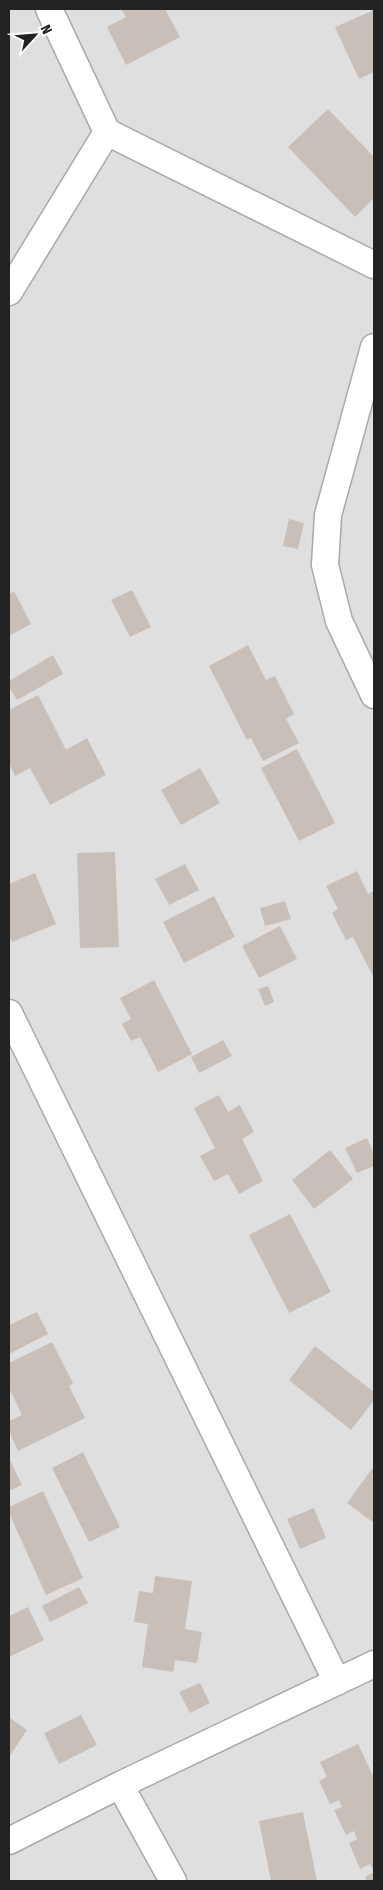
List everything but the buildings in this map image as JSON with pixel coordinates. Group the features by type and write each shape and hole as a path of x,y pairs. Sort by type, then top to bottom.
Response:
{"street":[{"path":"49,9 107,132 374,265"},
{"path":"9,292 107,132"},
{"path":"374,347 328,515 325,565 339,622 374,695"},
{"path":"9,1013 337,1682"},
{"path":"9,1841 120,1785 374,1664"},
{"path":"120,1785 173,1881"}],"shaded area":[{"path":"9,9 374,9 374,1881 9,1881"}]}
